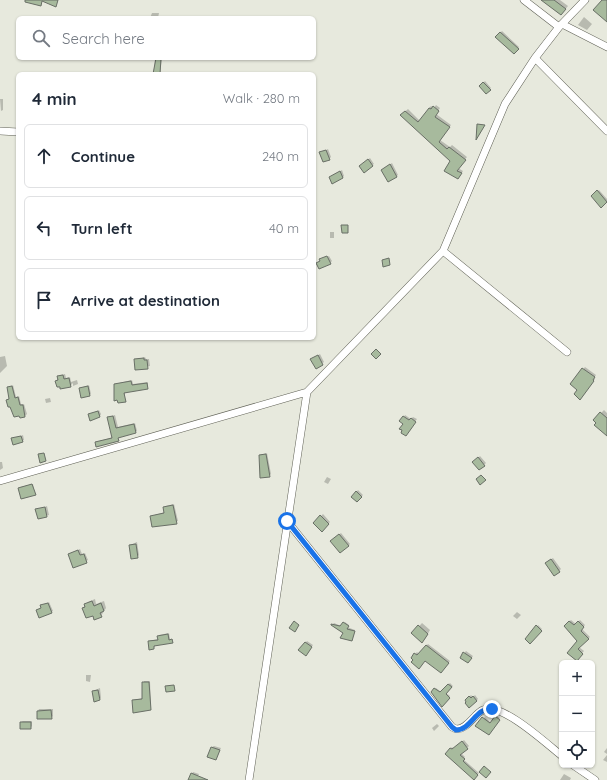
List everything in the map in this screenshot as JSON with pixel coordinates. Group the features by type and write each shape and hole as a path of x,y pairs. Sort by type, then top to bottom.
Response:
{"street":[{"path":"524,0 560,26 607,47"},
{"path":"0,481 307,392 442,251 505,104 535,58 560,26 585,0"},
{"path":"535,58 607,131"},
{"path":"0,131 16,132"},
{"path":"442,251 566,352"},
{"path":"249,780 307,392"},
{"path":"287,521 452,727 456,730 463,728 482,710 492,709 506,714 559,754"},
{"path":"577,768 595,780"}],"building":[{"path":"25,0 58,0 56,7 42,1 41,6 25,2"},
{"path":"541,0 554,0 566,9 561,15"},
{"path":"602,0 607,0 607,22 593,10"},
{"path":"500,32 519,49 514,54 495,37"},
{"path":"156,60 161,60 160,72 153,72"},
{"path":"483,82 491,90 486,94 479,86"},
{"path":"433,106 439,111 435,117 450,127 439,142 447,149 449,147 466,160 457,171 462,173 458,179 444,171 450,161 400,115 405,111 418,122 429,108 431,109"},
{"path":"477,124 485,125 476,140"},
{"path":"326,150 330,160 323,162 319,152"},
{"path":"368,159 373,166 364,173 359,166"},
{"path":"390,164 397,177 388,182 381,170"},
{"path":"340,171 343,178 332,184 329,177"},
{"path":"597,190 607,202 601,208 591,196"},
{"path":"341,225 348,225 348,233 342,233"},
{"path":"327,256 331,264 319,269 316,263 320,261 319,259"},
{"path":"389,258 390,265 383,267 382,260"},
{"path":"376,349 381,354 376,359 371,354"},
{"path":"318,355 323,365 316,369 310,359"},
{"path":"144,358 144,360 147,360 148,369 135,370 134,359"},
{"path":"582,368 595,377 593,380 594,381 580,400 574,394 577,390 570,384"},
{"path":"63,375 64,379 69,378 71,387 60,389 60,387 57,387 55,381 58,380 57,376"},
{"path":"131,381 132,385 147,383 148,389 124,393 126,402 118,403 117,400 114,401 114,384"},
{"path":"12,386 15,398 18,397 20,405 23,405 25,417 14,417 10,407 8,407 6,400 9,399 7,387"},
{"path":"88,386 90,396 81,398 79,388"},
{"path":"98,411 100,417 90,421 88,414"},
{"path":"600,412 607,418 607,436 594,425 596,423 593,420"},
{"path":"113,416 116,428 134,424 136,433 118,438 119,441 96,447 95,442 112,438 107,417"},
{"path":"403,416 409,420 411,418 416,422 406,436 401,433 402,430 399,429 403,424 399,421"},
{"path":"21,436 23,442 13,445 11,438"},
{"path":"44,453 46,461 40,463 38,454"},
{"path":"266,454 270,477 260,478 259,455"},
{"path":"478,457 485,466 479,470 472,462"},
{"path":"481,475 486,480 480,485 476,479"},
{"path":"32,484 36,495 21,499 18,488"},
{"path":"356,491 362,497 357,502 351,497"},
{"path":"173,505 177,524 152,527 150,516 164,513 163,507"},
{"path":"45,507 47,517 38,519 35,509"},
{"path":"320,515 329,524 322,532 313,523"},
{"path":"339,534 349,546 340,553 330,541"},
{"path":"136,544 138,558 131,559 129,545"},
{"path":"78,550 80,555 84,554 87,563 73,568 68,554"},
{"path":"551,559 560,572 554,576 545,563"},
{"path":"92,601 94,606 101,603 104,611 100,613 102,617 94,620 93,616 86,618 82,608 85,607 84,604"},
{"path":"48,603 52,613 39,618 36,610 41,608 40,605"},
{"path":"294,621 299,625 295,632 289,628"},
{"path":"569,621 574,625 578,621 584,627 581,631 589,639 578,649 583,654 578,660 567,653 577,641 564,626"},
{"path":"343,622 349,626 347,629 355,631 352,641 340,638 343,633 331,625 340,626"},
{"path":"418,625 428,634 422,643 411,633"},
{"path":"536,625 542,631 530,644 525,639"},
{"path":"168,634 169,640 172,639 173,643 154,646 154,649 149,650 148,641 158,640 157,636"},
{"path":"305,642 312,647 306,656 298,650"},
{"path":"426,645 449,663 441,673 425,661 419,669 411,662 413,660 411,658 414,653 417,655"},
{"path":"463,652 472,658 468,663 460,658"},
{"path":"142,682 149,682 151,710 133,713 132,700 142,699"},
{"path":"448,684 452,687 446,694 450,698 442,707 431,692 434,688 440,692"},
{"path":"174,685 175,691 166,692 165,686"},
{"path":"98,690 100,700 94,702 92,691"},
{"path":"469,696 471,698 473,696 477,701 469,708 465,703 465,700"},
{"path":"51,710 52,719 37,719 37,711"},
{"path":"495,716 500,720 489,735 475,726 482,717 490,723"},
{"path":"20,722 31,722 31,729 20,729"},
{"path":"462,741 468,749 460,755 465,759 463,761 478,775 474,780 445,754 450,748 452,749"},
{"path":"211,747 220,750 216,760 207,757"},
{"path":"484,766 491,772 486,778 479,772"},
{"path":"191,773 208,780 188,780"}],"route":[{"path":"287,521 452,727 459,730 482,710 487,708 492,709"}]}
